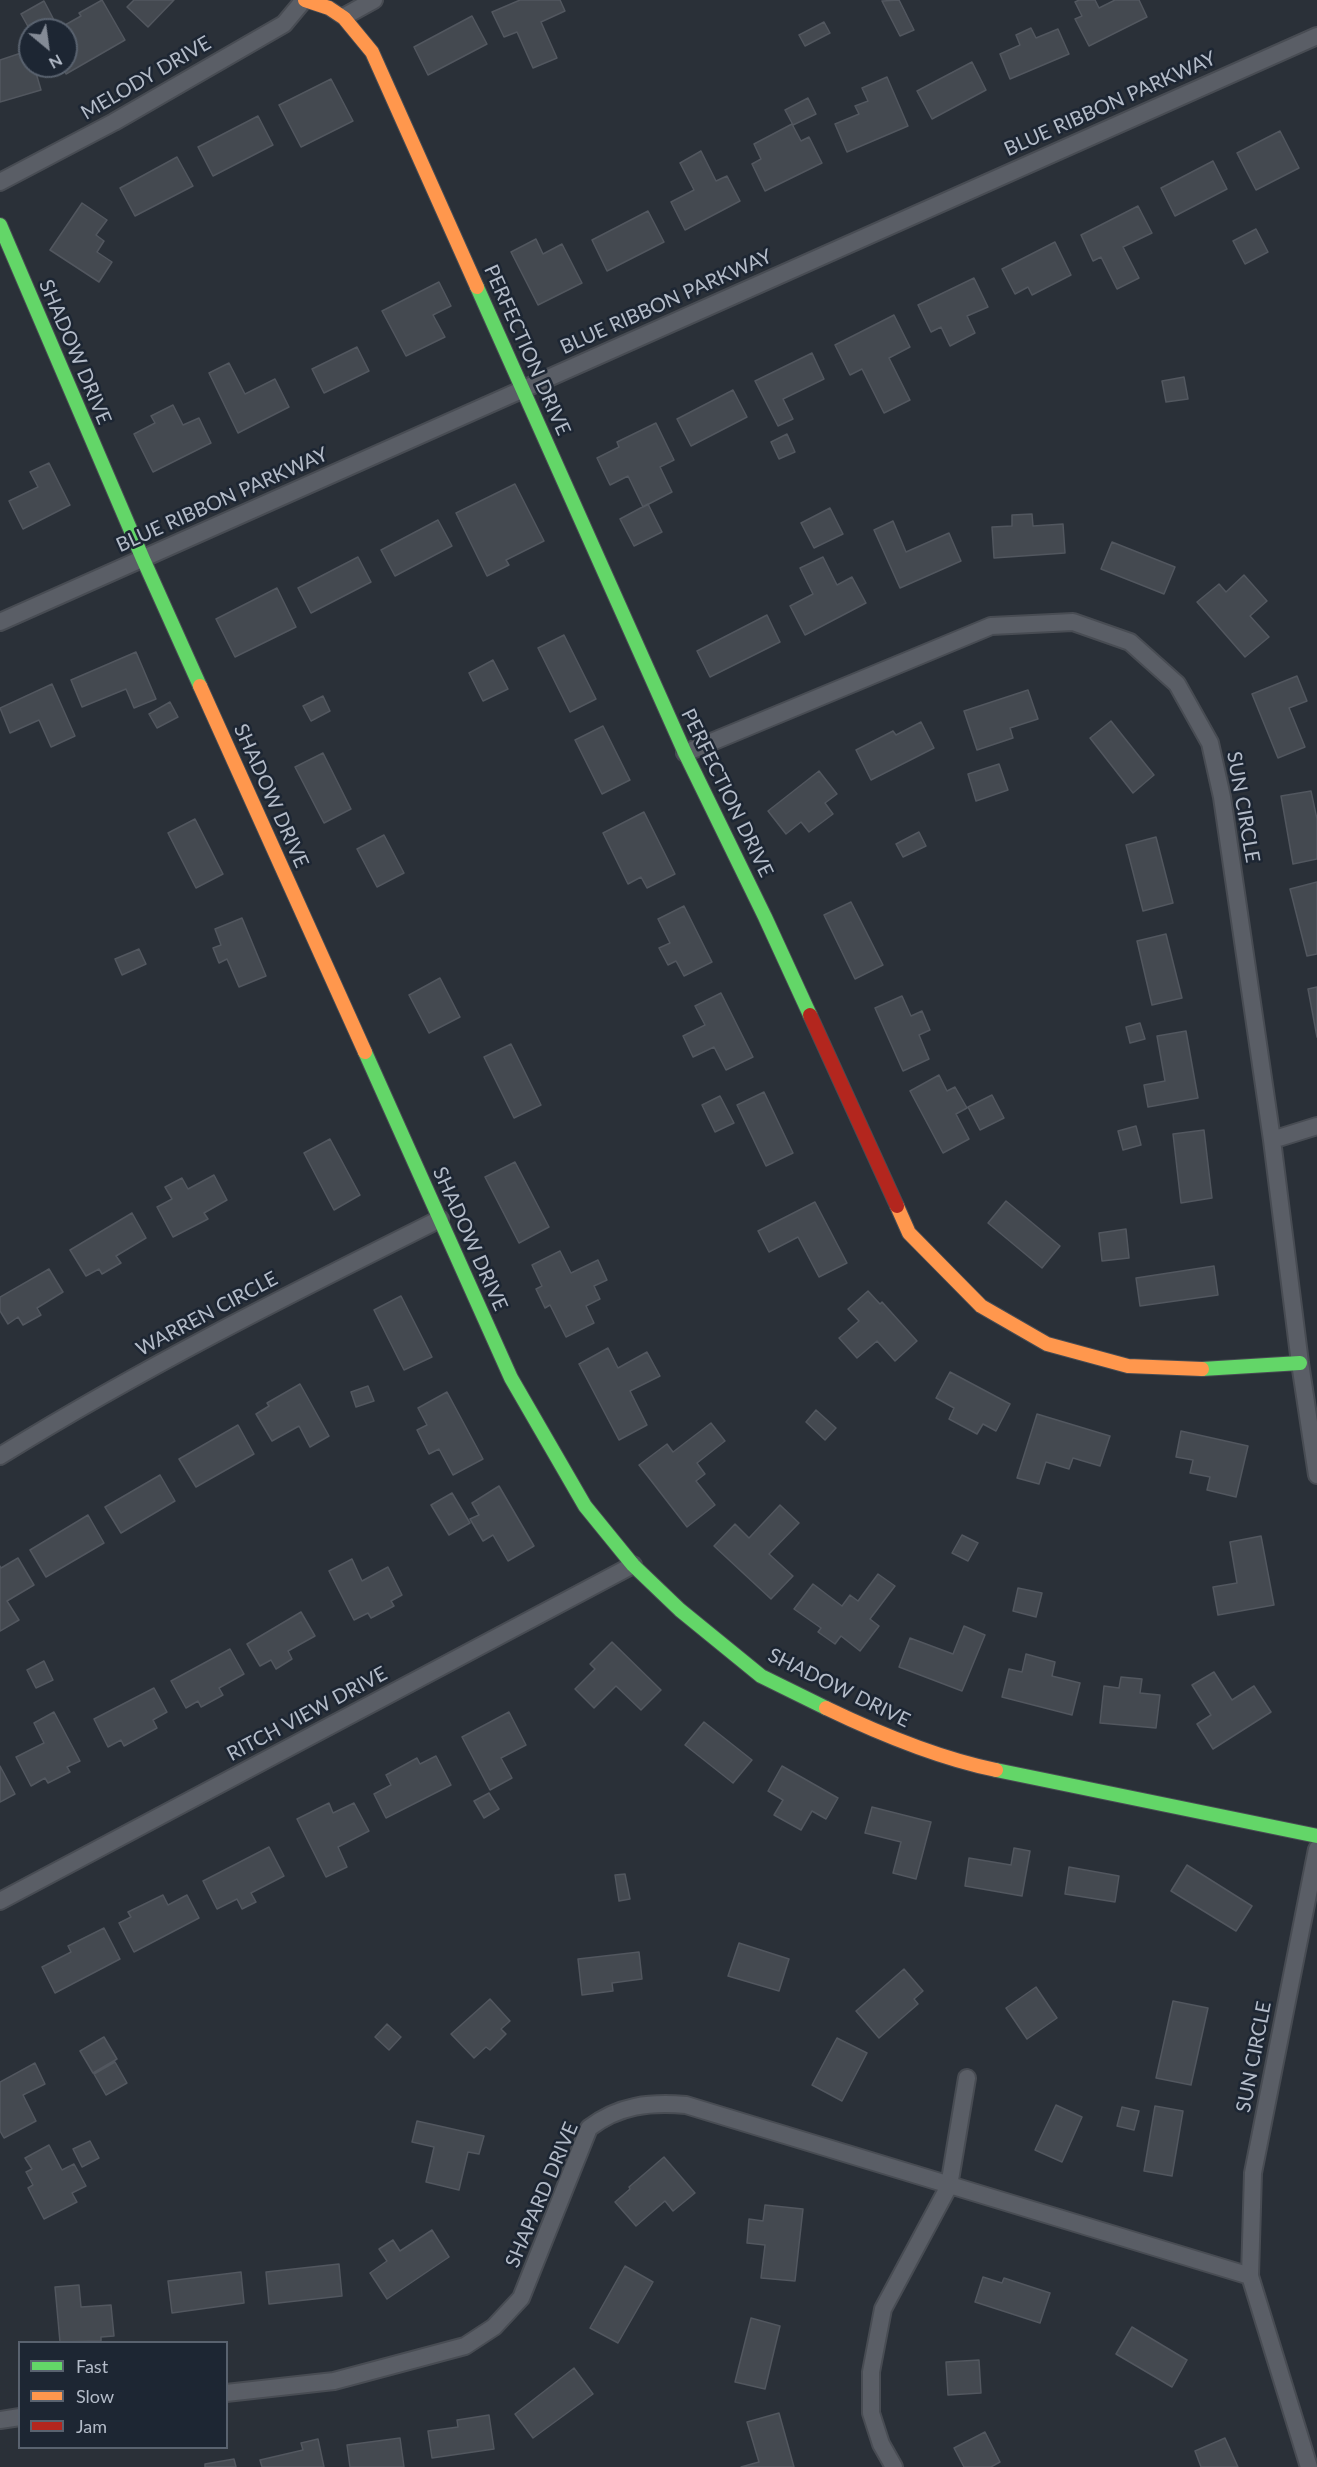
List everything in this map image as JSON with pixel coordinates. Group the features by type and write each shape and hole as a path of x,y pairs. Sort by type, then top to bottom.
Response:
{"street":[{"name":"PERFECTION DRIVE","path":"304,0 324,5 345,16 372,51 685,753 765,917 909,1233 981,1306 1047,1344 1128,1366 1210,1369 1300,1363"},
{"name":"MELODY DRIVE","path":"0,182 114,122 284,24 304,0"},
{"path":"345,16 374,0"},
{"name":"BLUE RIBBON PARKWAY","path":"0,622 1317,36"},
{"name":"SHADOW DRIVE","path":"0,225 143,559 512,1378 585,1506 633,1564 680,1610 761,1676 876,1732 968,1764 1317,1836"},
{"name":"SUN CIRCLE","path":"685,753 991,626 1073,622 1130,642 1176,684 1210,743 1222,797 1272,1140 1300,1363 1317,1475"},
{"path":"1272,1140 1317,1126"},
{"name":"WARREN CIRCLE","path":"0,1456 65,1415 228,1325 440,1219"},
{"name":"RITCH VIEW DRIVE","path":"0,1901 633,1564"},
{"name":"SUN CIRCLE","path":"1309,2467 1250,2276 1252,2173 1317,1849"},
{"path":"894,2467 880,2444 871,2413 871,2372 883,2309 949,2186 967,2078"},
{"name":"SHAPARD DRIVE","path":"228,2393 334,2381 465,2346 494,2328 521,2298 589,2128 605,2116 623,2109 655,2102 686,2105 949,2186"},
{"path":"949,2186 1250,2276"},
{"path":"0,2420 18,2417"}],"building":[{"path":"102,0 125,40 78,67 77,18 81,16 79,13"},
{"path":"134,0 174,0 148,27 127,7"},
{"path":"520,0 560,0 565,11 541,22 557,58 533,68 517,32 504,37 492,12"},
{"path":"899,0 914,30 900,36 882,1"},
{"path":"1095,0 1099,8 1115,0 1139,0 1147,17 1089,46 1075,19 1082,16 1075,2"},
{"path":"44,1 53,18 23,18 21,14"},
{"path":"472,16 487,44 428,75 414,47"},
{"path":"824,22 830,33 805,46 799,35"},
{"path":"1031,28 1036,38 1058,29 1069,54 1010,79 1000,54 1020,45 1016,35"},
{"path":"18,54 18,78 38,78 41,90 0,102 0,60"},
{"path":"972,62 986,90 932,119 917,91"},
{"path":"887,77 908,126 847,152 835,124 859,114 855,106 868,101 862,88"},
{"path":"331,79 353,121 301,147 279,105"},
{"path":"808,98 816,114 793,125 785,110"},
{"path":"258,116 273,145 213,176 198,147"},
{"path":"792,124 801,141 809,137 822,163 765,191 752,164 761,159 754,144"},
{"path":"1280,131 1299,168 1256,190 1237,153"},
{"path":"701,151 716,181 727,176 740,201 685,230 671,202 694,190 680,163"},
{"path":"177,157 193,186 135,216 120,188"},
{"path":"1213,161 1227,189 1175,216 1161,188"},
{"path":"82,203 107,220 96,235 104,241 97,252 112,262 99,282 50,250"},
{"path":"1138,206 1152,233 1123,247 1139,278 1117,289 1101,257 1093,261 1081,235"},
{"path":"648,211 664,242 607,271 592,240"},
{"path":"1256,229 1268,252 1245,264 1233,241"},
{"path":"536,239 543,254 562,244 582,283 538,305 511,252"},
{"path":"1055,242 1071,275 1032,295 1028,287 1015,294 1002,269"},
{"path":"974,278 988,307 967,316 975,333 950,346 941,327 931,332 918,305"},
{"path":"439,282 451,306 433,315 445,337 406,356 382,311"},
{"path":"894,315 910,347 889,358 910,400 884,413 862,369 850,375 835,345"},
{"path":"357,347 369,371 324,393 312,369"},
{"path":"812,353 824,379 783,399 793,419 778,426 755,381"},
{"path":"229,363 245,394 275,379 289,407 238,433 209,373"},
{"path":"1184,377 1188,399 1166,402 1162,381"},
{"path":"733,390 747,417 691,446 677,419"},
{"path":"173,405 183,425 199,418 211,443 153,472 134,434 155,423 151,416"},
{"path":"656,423 674,460 660,467 672,492 643,507 628,476 610,485 597,458 619,447 617,442"},
{"path":"787,434 795,452 779,459 771,442"},
{"path":"49,463 70,505 23,529 9,501 38,487 30,472"},
{"path":"515,484 544,541 506,560 509,565 487,576 456,513"},
{"path":"648,504 662,532 634,546 620,519"},
{"path":"830,508 843,534 814,548 801,523"},
{"path":"1032,514 1033,526 1063,524 1065,553 994,558 992,527 1012,526 1012,515"},
{"path":"438,520 452,546 395,576 381,550"},
{"path":"893,521 906,552 949,533 961,561 900,588 874,530"},
{"path":"1112,542 1175,567 1164,594 1101,569"},
{"path":"358,557 371,582 311,613 298,588"},
{"path":"823,557 837,585 852,577 866,603 805,635 790,606 813,594 800,568"},
{"path":"1244,575 1267,601 1250,616 1269,637 1245,657 1197,602 1219,584 1226,592"},
{"path":"277,588 296,627 235,657 216,619"},
{"path":"767,615 780,642 710,677 697,651"},
{"path":"564,635 596,699 570,712 538,648"},
{"path":"136,652 156,699 134,708 126,689 82,707 71,680"},
{"path":"493,660 508,689 483,701 469,673"},
{"path":"1297,676 1307,701 1289,708 1305,747 1278,758 1252,694"},
{"path":"52,684 75,736 51,747 39,720 10,733 0,708"},
{"path":"1028,690 1038,719 1010,728 1013,738 977,750 964,711"},
{"path":"323,696 330,711 311,721 303,706"},
{"path":"170,702 178,717 157,728 149,714"},
{"path":"1111,721 1154,775 1133,793 1090,738"},
{"path":"921,722 934,748 871,780 856,750 893,731 896,735"},
{"path":"603,726 630,780 602,794 575,740"},
{"path":"323,753 351,809 324,823 295,767"},
{"path":"999,764 1008,790 976,801 968,774"},
{"path":"819,771 837,794 825,803 833,814 809,832 801,822 786,834 768,811"},
{"path":"1311,791 1317,819 1317,859 1293,864 1281,796"},
{"path":"644,812 675,874 647,888 641,877 628,884 603,833"},
{"path":"195,819 223,874 196,888 168,833"},
{"path":"919,832 926,846 903,857 896,844"},
{"path":"384,835 404,873 377,887 357,849"},
{"path":"1156,837 1173,903 1143,911 1126,845"},
{"path":"1317,882 1317,954 1307,956 1290,889"},
{"path":"851,902 883,965 855,979 824,915"},
{"path":"684,906 712,962 684,976 676,961 668,965 659,948 670,943 658,919"},
{"path":"242,918 266,976 239,987 227,959 219,963 213,948 221,945 215,929"},
{"path":"1166,934 1182,998 1152,1005 1137,941"},
{"path":"139,949 146,964 122,975 115,959"},
{"path":"440,978 460,1017 429,1033 409,995"},
{"path":"1317,987 1317,1037 1308,989"},
{"path":"721,993 753,1057 726,1070 714,1047 693,1057 683,1036 705,1025 695,1006"},
{"path":"902,996 911,1016 922,1011 930,1030 919,1035 929,1059 903,1071 875,1008"},
{"path":"1140,1023 1145,1039 1130,1043 1126,1027"},
{"path":"1186,1031 1198,1098 1148,1107 1144,1085 1165,1081 1157,1036"},
{"path":"511,1044 541,1105 514,1118 484,1057"},
{"path":"939,1075 947,1091 955,1087 967,1108 956,1114 969,1139 943,1153 910,1091"},
{"path":"764,1092 793,1153 766,1166 737,1105"},
{"path":"992,1095 1004,1118 980,1130 968,1107"},
{"path":"720,1096 734,1123 715,1132 702,1105"},
{"path":"1136,1126 1141,1145 1123,1150 1118,1131"},
{"path":"1204,1130 1212,1198 1181,1203 1173,1134"},
{"path":"330,1139 360,1195 334,1210 304,1153"},
{"path":"515,1162 549,1227 519,1243 485,1177"},
{"path":"214,1175 227,1200 204,1213 208,1219 173,1237 157,1207 172,1199 165,1187 182,1178 188,1189"},
{"path":"1006,1201 1060,1246 1042,1268 988,1223"},
{"path":"815,1202 847,1263 819,1277 798,1237 769,1252 758,1231"},
{"path":"132,1213 146,1238 116,1256 121,1263 102,1274 99,1269 86,1276 70,1250"},
{"path":"1126,1229 1129,1258 1102,1261 1099,1233"},
{"path":"560,1251 571,1273 598,1260 607,1280 594,1286 600,1299 586,1306 594,1323 566,1337 550,1305 545,1308 536,1289 542,1286 532,1265"},
{"path":"1214,1266 1218,1295 1140,1306 1136,1278"},
{"path":"49,1269 63,1292 37,1308 41,1315 23,1325 18,1317 8,1324 0,1311 0,1297"},
{"path":"868,1291 880,1304 882,1302 917,1341 895,1361 877,1341 857,1358 839,1338 859,1321 848,1309"},
{"path":"401,1296 432,1357 404,1370 374,1310"},
{"path":"608,1348 618,1368 647,1352 660,1376 630,1391 647,1425 619,1440 579,1364"},
{"path":"950,1372 1010,1404 996,1431 983,1424 977,1434 949,1419 954,1408 936,1398"},
{"path":"300,1384 329,1436 310,1447 299,1426 272,1441 256,1414 269,1406 267,1403"},
{"path":"368,1386 374,1401 356,1407 351,1392"},
{"path":"447,1392 483,1459 453,1475 439,1449 429,1454 417,1430 427,1425 418,1408"},
{"path":"816,1410 836,1428 825,1440 806,1422"},
{"path":"1037,1414 1110,1436 1100,1466 1073,1458 1069,1469 1046,1462 1039,1484 1017,1478"},
{"path":"711,1423 725,1441 697,1463 705,1474 696,1481 715,1505 687,1527 639,1465 667,1444 673,1452"},
{"path":"238,1425 254,1454 196,1487 179,1459"},
{"path":"1181,1431 1248,1446 1236,1497 1207,1490 1210,1477 1190,1473 1193,1460 1176,1457"},
{"path":"160,1475 175,1501 121,1533 105,1507"},
{"path":"499,1486 534,1546 508,1561 493,1535 483,1541 470,1519 479,1515 472,1503"},
{"path":"452,1493 470,1523 449,1535 431,1505"},
{"path":"780,1505 799,1523 769,1554 793,1576 771,1599 714,1546 735,1524 749,1538"},
{"path":"88,1515 104,1543 46,1577 30,1550"},
{"path":"962,1535 978,1543 968,1561 952,1553"},
{"path":"1261,1536 1274,1605 1218,1615 1213,1587 1237,1583 1230,1542"},
{"path":"18,1558 34,1585 7,1601 19,1620 0,1631 0,1566 1,1568"},
{"path":"352,1559 362,1581 388,1567 402,1595 391,1601 394,1606 371,1618 368,1613 354,1620 329,1571"},
{"path":"878,1574 895,1586 870,1619 879,1626 860,1651 841,1636 835,1644 818,1632 821,1628 794,1609 813,1584 842,1606 850,1595 858,1601"},
{"path":"1018,1588 1042,1593 1036,1617 1013,1611"},
{"path":"301,1612 315,1636 288,1651 292,1659 276,1669 271,1660 260,1666 247,1644"},
{"path":"964,1626 985,1635 962,1691 899,1667 910,1638 953,1654"},
{"path":"612,1642 661,1690 641,1710 616,1686 594,1708 575,1689 595,1669 590,1664"},
{"path":"230,1649 244,1674 219,1688 223,1695 201,1707 198,1701 186,1708 171,1681"},
{"path":"1026,1654 1055,1662 1052,1676 1080,1683 1072,1715 1002,1697 1009,1669 1022,1672"},
{"path":"44,1661 53,1680 36,1688 27,1670"},
{"path":"1214,1672 1232,1700 1254,1686 1271,1712 1213,1749 1197,1724 1211,1715 1192,1685"},
{"path":"1121,1677 1142,1679 1140,1693 1160,1695 1156,1728 1100,1723 1104,1686 1119,1688"},
{"path":"154,1688 167,1712 153,1720 157,1728 124,1746 121,1740 108,1747 94,1719"},
{"path":"54,1712 80,1761 67,1767 70,1772 48,1783 45,1778 31,1786 16,1757 44,1743 34,1723"},
{"path":"509,1712 526,1745 501,1758 512,1778 490,1790 462,1737"},
{"path":"704,1722 752,1760 733,1783 685,1745"},
{"path":"436,1756 451,1785 386,1818 374,1794 391,1785 386,1775 417,1758 420,1764"},
{"path":"0,1766 15,1794 0,1802"},
{"path":"782,1766 838,1798 826,1819 812,1811 801,1830 774,1815 783,1800 768,1791"},
{"path":"489,1793 499,1809 484,1818 474,1801"},
{"path":"329,1803 333,1813 354,1803 369,1831 338,1847 347,1867 326,1877 297,1819"},
{"path":"872,1807 931,1822 916,1879 893,1873 901,1842 865,1833"},
{"path":"269,1847 284,1876 251,1893 256,1902 242,1909 237,1899 217,1909 203,1881"},
{"path":"1014,1848 1030,1851 1022,1896 965,1886 969,1858 1011,1865"},
{"path":"1187,1865 1252,1906 1236,1931 1171,1891"},
{"path":"1069,1867 1119,1876 1115,1902 1065,1894"},
{"path":"625,1874 630,1899 619,1901 615,1875"},
{"path":"163,1895 168,1905 187,1895 199,1918 134,1952 119,1923 131,1917 128,1912"},
{"path":"104,1928 120,1959 55,1993 42,1967 71,1952 68,1946"},
{"path":"739,1943 789,1959 779,1991 728,1976"},
{"path":"639,1952 642,1979 612,1983 613,1991 582,1995 578,1959"},
{"path":"904,1969 923,1991 914,1999 918,2004 879,2038 856,2011"},
{"path":"1036,1987 1057,2018 1027,2039 1006,2008"},
{"path":"490,1999 510,2021 501,2029 506,2034 490,2050 486,2047 474,2058 451,2034"},
{"path":"1173,2001 1208,2008 1191,2085 1156,2078"},
{"path":"387,2024 401,2037 389,2050 375,2037"},
{"path":"104,2037 117,2059 93,2073 80,2051"},
{"path":"837,2038 867,2053 842,2101 812,2085"},
{"path":"115,2062 127,2083 106,2095 94,2074"},
{"path":"35,2063 45,2084 23,2095 36,2121 4,2138 0,2131 0,2082"},
{"path":"1056,2105 1082,2117 1062,2162 1035,2150"},
{"path":"1155,2106 1183,2111 1172,2176 1144,2171"},
{"path":"1122,2107 1139,2111 1134,2130 1117,2126"},
{"path":"417,2121 484,2136 479,2154 468,2152 459,2190 426,2182 434,2147 412,2142"},
{"path":"90,2141 99,2158 82,2167 73,2149"},
{"path":"49,2145 62,2170 74,2164 86,2186 72,2193 77,2202 44,2219 28,2188 33,2185 26,2172 32,2169 25,2158"},
{"path":"664,2157 695,2193 673,2211 665,2201 636,2226 615,2202"},
{"path":"765,2205 803,2209 795,2281 761,2278 765,2245 747,2243 749,2219 763,2221"},
{"path":"432,2230 449,2257 387,2299 370,2273 387,2261 379,2249 393,2240 400,2251"},
{"path":"339,2264 342,2296 269,2304 266,2272"},
{"path":"625,2266 653,2282 618,2343 590,2328"},
{"path":"241,2272 244,2303 172,2313 168,2281"},
{"path":"983,2277 1002,2283 1004,2278 1050,2293 1040,2323 975,2302"},
{"path":"79,2285 81,2307 111,2305 114,2336 101,2337 101,2341 60,2341 55,2287"},
{"path":"751,2318 780,2326 765,2389 735,2382"},
{"path":"1132,2327 1187,2360 1172,2387 1116,2354"},
{"path":"979,2360 981,2393 948,2395 946,2362"},
{"path":"574,2368 593,2394 533,2438 515,2414"},
{"path":"779,2413 794,2467 741,2467 759,2462 747,2422"},
{"path":"489,2415 494,2449 432,2458 428,2431 458,2427 457,2420"},
{"path":"985,2432 1000,2462 991,2467 964,2467 954,2448"},
{"path":"400,2438 404,2467 350,2467 347,2445"},
{"path":"1225,2438 1238,2467 1201,2467 1195,2451"},
{"path":"318,2439 324,2467 262,2467 260,2460 303,2450 301,2443"},
{"path":"234,2459 236,2467 205,2467 205,2464"}],"traffic: fast":[{"path":"0,225 200,686"},
{"path":"477,287 685,753 810,1015"},
{"path":"365,1052 511,1378 585,1506 633,1565 680,1610 761,1676 826,1708"},
{"path":"1202,1369 1300,1363"},
{"path":"996,1770 1317,1836"}],"traffic: slow":[{"path":"305,0 329,8 344,18 372,52 477,287"},
{"path":"200,686 365,1052"},
{"path":"897,1206 909,1233 981,1306 1047,1344 1128,1366 1202,1369"},
{"path":"826,1708 909,1744 952,1759 996,1770"}],"traffic: jam":[{"path":"810,1015 897,1206"}]}
